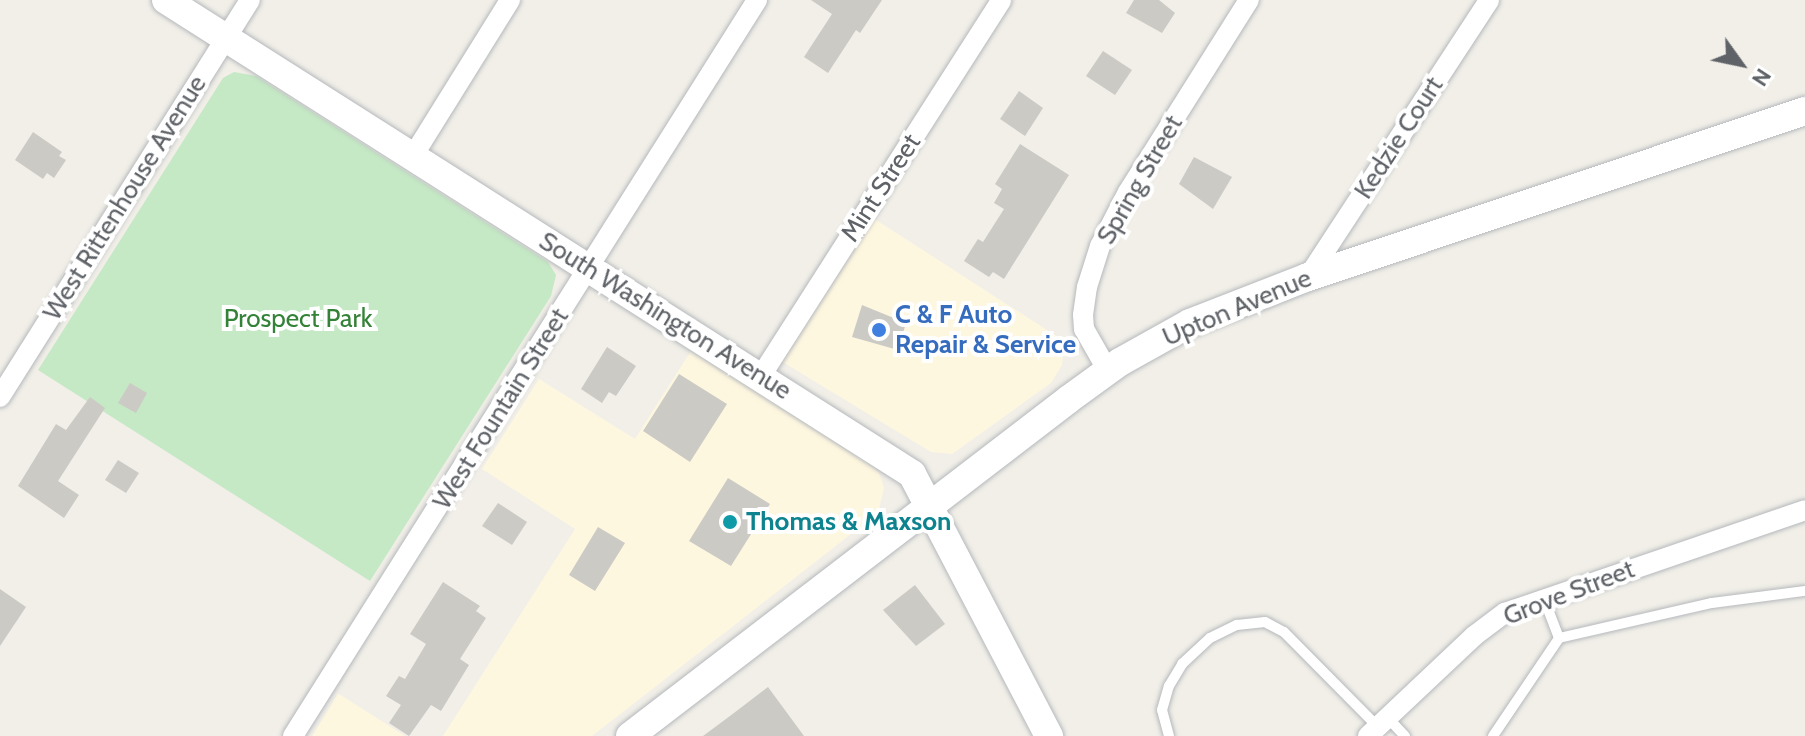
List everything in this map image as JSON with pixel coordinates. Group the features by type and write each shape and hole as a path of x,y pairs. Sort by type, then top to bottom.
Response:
{"street":[{"name":"South Washington Avenue","path":"166,0 912,474 1049,736"},
{"name":"West Rittenhouse Avenue","path":"0,397 250,0"},
{"path":"413,156 510,0"},
{"name":"West Fountain Street","path":"293,736 757,0"},
{"name":"Mint Street","path":"761,376 1001,0"},
{"name":"Spring Street","path":"1108,371 1084,329 1083,315 1087,287 1100,246 1128,192 1249,0"},
{"name":"Kedzie Court","path":"1308,277 1489,0"},
{"name":"Upton Avenue","path":"630,736 1108,371 1190,323 1308,277 1805,111"},
{"name":"Grove Street","path":"1378,727 1474,636 1505,613 1543,597 1805,510"}],"lane":[{"path":"1493,736 1559,638 1712,603 1805,591"},
{"path":"1543,597 1559,638"},
{"path":"1169,736 1162,710 1169,686 1182,664 1210,638 1237,625 1265,622 1284,632 1378,727 1405,736"}],"shaded area":[{"path":"873,218 1064,341 1062,365 1051,383 952,454 931,452 781,361"},
{"path":"691,351 869,462 879,473 884,488 878,513 592,736 443,736 575,529 482,469 539,379 635,439"},
{"path":"339,694 405,736 312,736"}],"green space":[{"name":"Prospect Park","path":"234,72 256,76 548,262 556,275 551,296 370,581 38,370 223,78"}],"building":[{"path":"811,0 882,0 860,33 856,30 828,73 804,57 832,14"},
{"path":"1134,0 1159,0 1175,13 1162,33 1126,13"},
{"path":"1103,51 1132,70 1115,95 1086,76"},
{"path":"1019,91 1043,108 1025,136 1000,119"},
{"path":"33,132 62,152 59,156 66,160 54,178 47,173 43,179 15,160"},
{"path":"1020,144 1069,175 1004,279 993,272 989,277 964,261 978,239 983,242 1004,209 994,203 1002,189 995,184"},
{"path":"1194,157 1232,177 1213,209 1179,184"},
{"name":"C & F Auto Repair & Service","path":"862,305 906,323 898,350 852,337"},
{"path":"607,347 636,366 616,396 609,392 602,403 581,389"},
{"path":"679,374 727,404 690,462 643,431"},
{"path":"130,383 147,393 136,413 118,403"},
{"path":"90,397 105,408 58,481 79,495 64,518 18,486 56,424 66,430"},
{"path":"118,460 139,473 126,493 105,480"},
{"name":"Thomas & Maxson","path":"728,478 770,504 731,566 689,541"},
{"path":"498,503 527,522 512,545 482,526"},
{"path":"598,527 625,543 595,591 569,575"},
{"path":"443,582 480,606 476,611 486,618 460,659 469,665 441,711 431,705 409,736 389,723 401,705 386,696 399,676 405,679 426,644 410,634"},
{"path":"915,585 945,624 916,646 883,610"},
{"path":"0,589 26,607 0,646"},
{"path":"768,687 804,736 703,736 730,716"}],"place":[{"name":"C & F Auto Repair & Service","path":"879,330"},
{"name":"Thomas & Maxson","path":"730,522"}]}
